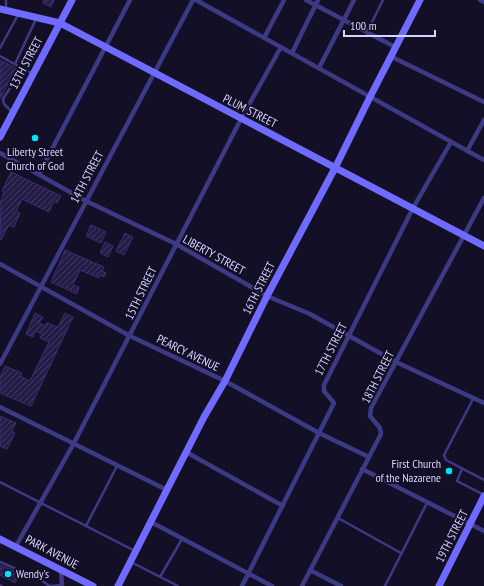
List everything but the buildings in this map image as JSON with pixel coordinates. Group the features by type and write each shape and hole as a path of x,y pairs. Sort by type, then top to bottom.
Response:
{"street":[{"name":"13TH STREET","path":"0,137 72,0"},
{"path":"39,174 130,0"},
{"name":"14TH STREET","path":"0,364 193,0"},
{"path":"196,0 484,160"},
{"path":"264,38 284,0"},
{"path":"306,0 317,2 344,20 395,47"},
{"path":"319,68 354,0"},
{"name":"16TH STREET","path":"118,586 186,452 225,381 267,296 336,168 390,56 420,0"},
{"path":"480,0 484,2"},
{"path":"292,53 317,2"},
{"name":"PLUM STREET","path":"3,10 60,23 484,246"},
{"name":"15TH STREET","path":"16,546 74,443 241,119 281,47"},
{"path":"390,56 484,102"},
{"path":"467,151 484,120"},
{"name":"17TH STREET","path":"242,586 334,403 324,392 324,385 413,208 451,142"},
{"name":"LIBERTY STREET","path":"0,153 86,201 176,244 267,296 310,314 396,362 484,404"},
{"name":"18TH STREET","path":"302,586 381,434 380,428 370,416 371,408 484,198"},
{"name":"PEARCY AVENUE","path":"0,264 41,285 130,336 225,381 320,433 369,457"},
{"path":"0,406 167,490"},
{"path":"186,452 283,506"},
{"path":"362,469 484,531"},
{"name":"19TH STREET","path":"439,586 484,496"},
{"path":"151,522 272,586"},
{"name":"PARK AVENUE","path":"0,539 93,586"},
{"path":"61,569 62,585"},
{"path":"310,570 342,586"}],"lane":[{"path":"3,10 6,0"},
{"path":"367,32 383,0"},
{"path":"0,48 19,14"},
{"path":"15,64 37,18"},
{"path":"0,56 33,74"},
{"path":"13,112 4,104 3,99 23,68"},
{"path":"474,398 444,455 446,460 484,480"},
{"path":"86,526 118,465"},
{"path":"462,469 457,481 484,496"},
{"path":"0,482 136,551"},
{"path":"385,586 427,502"},
{"path":"337,517 401,553"},
{"path":"160,577 183,539"},
{"path":"130,561 178,586"},
{"path":"0,562 40,579 51,586 62,585"}],"place":[{"name":"Liberty Street Church of God","path":"35,138"},
{"name":"First Church of the Nazarene","path":"449,471"},
{"name":"Wendy's","path":"8,574"}]}
